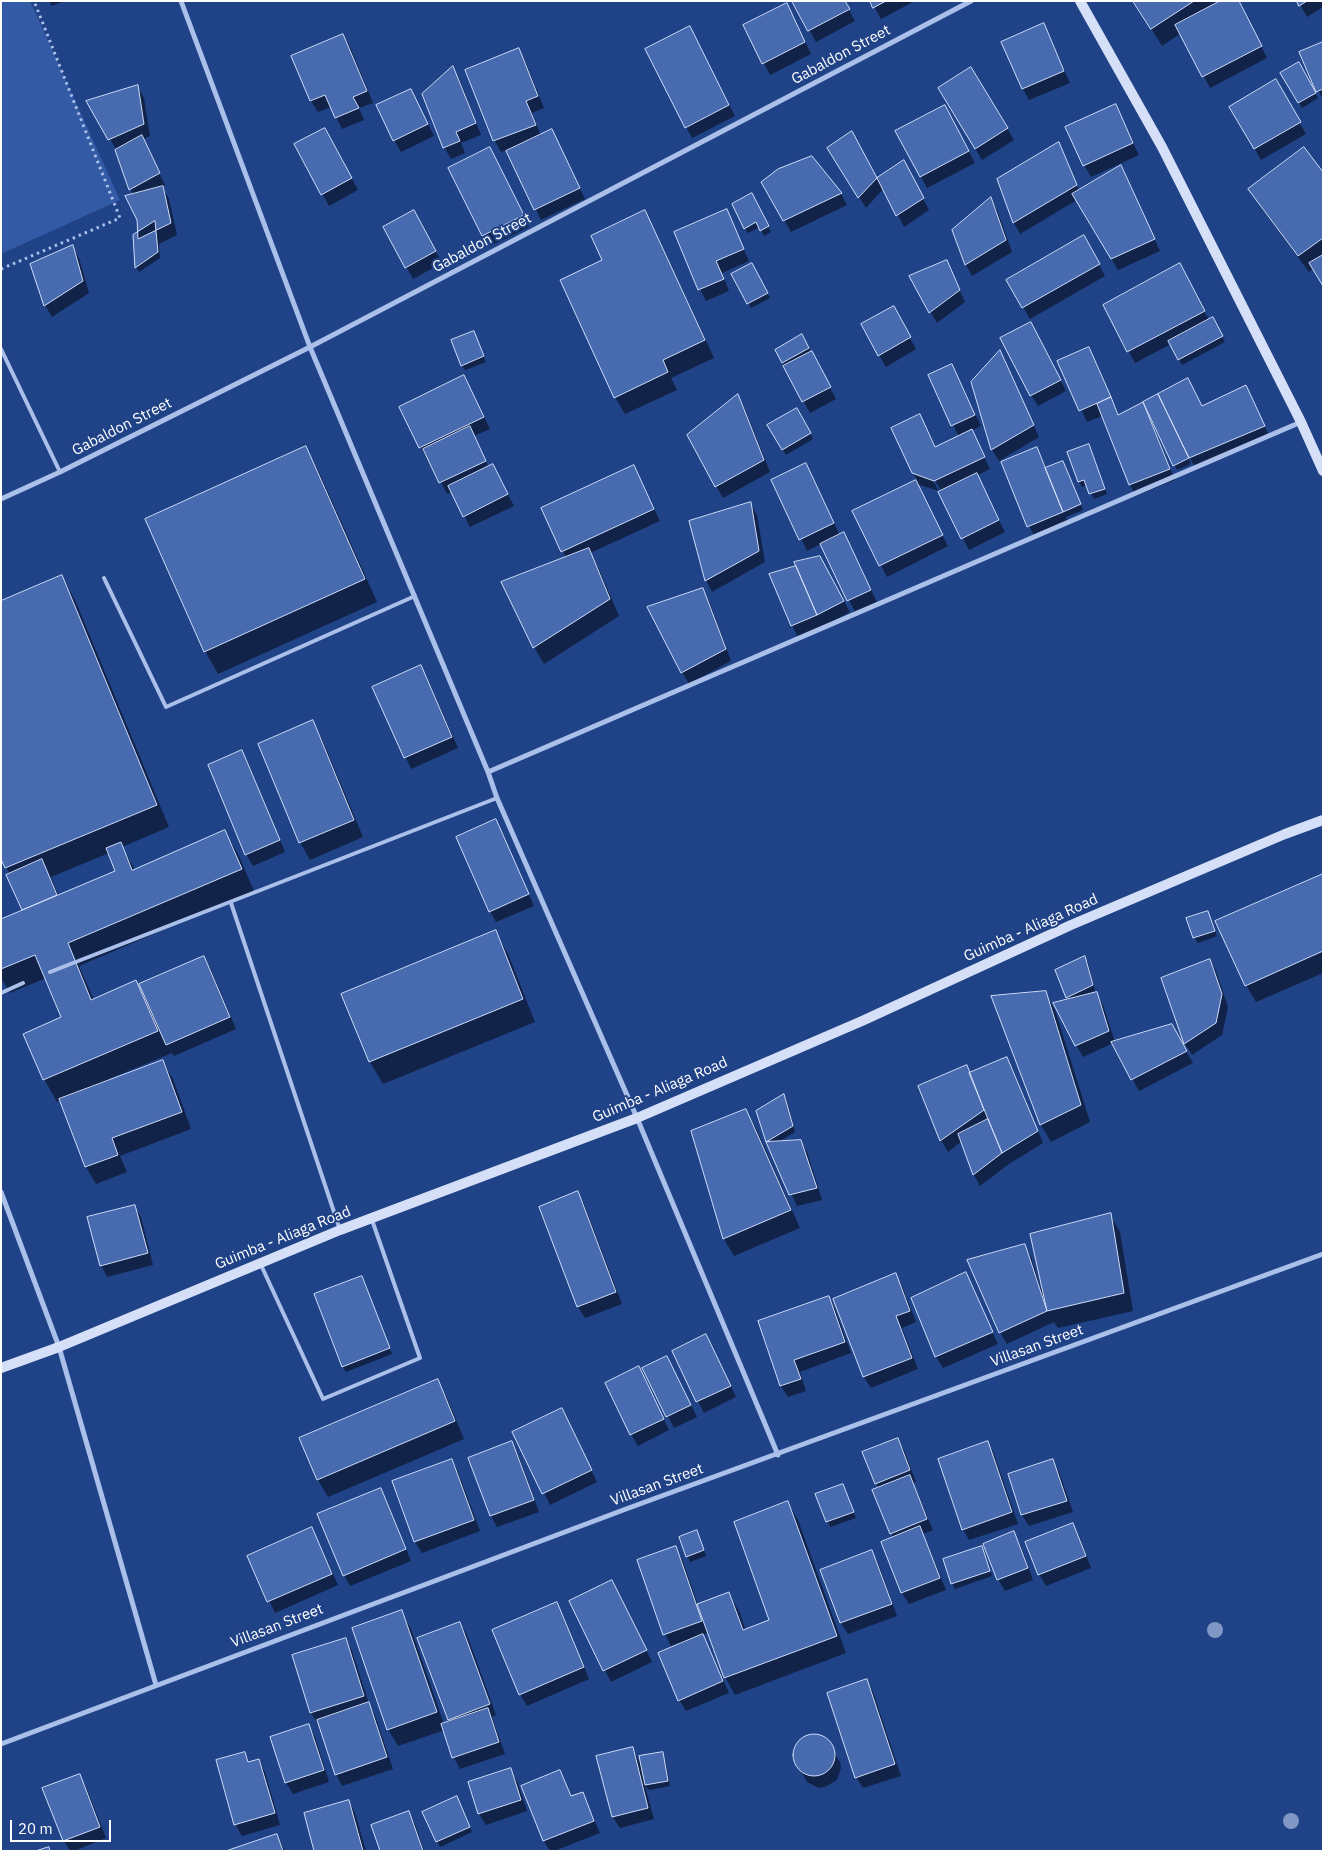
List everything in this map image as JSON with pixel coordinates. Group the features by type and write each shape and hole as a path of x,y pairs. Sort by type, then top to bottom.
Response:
{"main road":[{"path":"1080,1 1162,148 1301,422 1323,471"},
{"name":"Guimba - Aliaga Road","path":"1,1368 59,1347 340,1230 637,1118 862,1020 1070,925 1323,820"}],"street":[{"path":"181,1 310,347 488,772 497,798 637,1118 778,1455"},
{"name":"Gabaldon Street","path":"1,499 60,472 310,347 971,1"},
{"path":"488,772 1301,422"},
{"path":"1,1192 59,1347 156,1685"},
{"name":"Villasan Street","path":"1,1744 626,1509 778,1455 1323,1254"}],"lane":[{"path":"1,349 60,472"},
{"path":"104,578 166,707 415,596"},
{"path":"50,972 497,798"},
{"path":"231,902 340,1230"},
{"path":"1,993 23,983"},
{"path":"260,1263 323,1398 420,1358 372,1218"}],"path":[{"path":"1,269 120,218 34,1"}],"shaded area":[{"path":"1,1 30,1 120,200 1,254"}],"building":[{"path":"792,1 845,1 850,9 808,31"},
{"path":"870,1 886,1 873,8"},
{"path":"1133,1 1194,1 1151,29"},
{"path":"1220,1 1239,1 1262,46 1202,77 1175,25"},
{"path":"1297,1 1307,1 1299,6"},
{"path":"787,3 805,42 762,64 743,25"},
{"path":"1044,23 1064,71 1022,89 1001,42"},
{"path":"690,26 729,105 685,128 645,49"},
{"path":"343,34 367,91 353,97 359,108 335,118 325,95 310,101 291,56"},
{"path":"1323,42 1323,89 1316,92 1299,52"},
{"path":"519,48 538,96 526,101 536,125 493,141 465,70"},
{"path":"1299,62 1316,93 1298,103 1280,73"},
{"path":"453,66 476,123 456,132 460,141 443,148 422,94"},
{"path":"971,67 1008,128 975,149 938,88"},
{"path":"1276,79 1301,122 1254,149 1229,107"},
{"path":"138,85 144,124 108,140 86,101"},
{"path":"411,89 428,124 393,141 376,105"},
{"path":"1116,104 1133,143 1083,166 1065,127"},
{"path":"945,105 969,151 920,177 895,131"},
{"path":"325,128 352,178 321,195 294,144"},
{"path":"552,129 580,188 534,210 506,151"},
{"path":"852,131 877,178 858,198 827,148"},
{"path":"142,135 160,173 129,190 115,150"},
{"path":"1059,142 1077,185 1013,223 997,179"},
{"path":"490,147 524,215 482,236 448,168"},
{"path":"1304,147 1323,172 1323,238 1298,256 1248,189"},
{"path":"812,156 842,193 783,221 761,182 778,169"},
{"path":"904,160 924,198 896,216 877,178"},
{"path":"1121,165 1155,239 1111,259 1072,194"},
{"path":"163,186 171,223 138,239 137,220 125,196"},
{"path":"752,193 769,226 760,231 756,222 744,229 732,204"},
{"path":"991,197 1006,240 965,265 952,230"},
{"path":"727,209 744,249 716,261 724,279 698,290 674,232"},
{"path":"414,210 436,251 405,268 383,227"},
{"path":"645,210 705,340 663,360 668,372 614,398 560,280 602,260 591,236"},
{"path":"155,221 158,252 135,268 133,235"},
{"path":"1084,235 1100,264 1022,308 1006,280"},
{"path":"73,245 83,281 44,306 30,264"},
{"path":"1323,255 1323,286 1309,263"},
{"path":"947,260 960,290 929,313 909,276"},
{"path":"752,263 768,293 747,304 731,274"},
{"path":"1180,263 1205,311 1127,352 1103,305"},
{"path":"894,306 911,337 878,356 861,324"},
{"path":"1213,317 1223,336 1178,360 1168,341"},
{"path":"1031,322 1061,380 1030,396 1000,338"},
{"path":"474,331 484,356 461,366 451,340"},
{"path":"802,334 809,348 782,363 775,350"},
{"path":"1089,347 1111,397 1079,411 1057,361"},
{"path":"1000,350 1034,425 991,450 971,382"},
{"path":"812,351 831,387 802,402 783,366"},
{"path":"952,364 975,415 951,426 928,375"},
{"path":"464,375 484,417 419,448 399,407"},
{"path":"1188,378 1202,406 1246,385 1265,426 1189,458 1158,394"},
{"path":"738,394 764,460 715,487 687,435"},
{"path":"1158,394 1189,458 1173,466 1143,402"},
{"path":"1111,397 1118,415 1143,402 1170,469 1129,485 1097,404"},
{"path":"797,408 811,433 782,450 767,425"},
{"path":"920,414 935,447 972,429 985,457 934,481 912,473 891,428"},
{"path":"470,426 486,461 439,483 423,449"},
{"path":"1089,444 1105,489 1089,494 1084,480 1078,482 1067,452"},
{"path":"306,446 365,579 204,652 145,519"},
{"path":"1037,447 1063,512 1027,527 1001,462"},
{"path":"1063,461 1081,504 1063,512 1045,468"},
{"path":"806,463 834,523 799,540 771,480"},
{"path":"493,464 508,494 463,517 448,486"},
{"path":"634,465 654,509 561,552 541,508"},
{"path":"977,473 999,520 961,539 938,492"},
{"path":"916,480 943,535 879,566 852,511"},
{"path":"751,502 759,551 705,581 689,521"},
{"path":"844,532 871,590 847,601 820,544"},
{"path":"589,548 610,599 533,648 501,582"},
{"path":"820,556 844,601 817,615 794,562"},
{"path":"796,566 817,615 791,626 769,574"},
{"path":"62,575 157,805 5,868 1,859 1,601"},
{"path":"703,588 726,649 681,673 647,607"},
{"path":"421,665 452,737 404,758 372,687"},
{"path":"313,720 354,820 299,843 258,744"},
{"path":"242,750 280,840 245,855 208,765"},
{"path":"496,819 529,894 489,912 456,837"},
{"path":"225,830 242,869 68,943 91,1000 136,980 158,1031 43,1080 23,1034 61,1017 35,955 1,969 1,919 115,871 106,848 121,842 132,870"},
{"path":"42,859 57,895 22,910 6,875"},
{"path":"1323,874 1323,951 1245,986 1215,921"},
{"path":"1208,911 1215,931 1193,938 1186,918"},
{"path":"496,930 523,999 369,1062 341,994"},
{"path":"204,956 230,1017 166,1045 139,984"},
{"path":"1085,956 1093,985 1066,998 1055,970"},
{"path":"1210,959 1222,994 1216,1023 1184,1044 1161,978"},
{"path":"1046,991 1081,1105 1040,1125 991,996"},
{"path":"1097,992 1109,1031 1075,1046 1053,1003"},
{"path":"1172,1024 1187,1051 1131,1080 1111,1042"},
{"path":"1007,1057 1038,1131 1002,1153 969,1073"},
{"path":"163,1060 182,1112 112,1138 118,1155 85,1167 59,1099"},
{"path":"967,1065 984,1110 940,1141 918,1086"},
{"path":"784,1094 793,1126 766,1142 756,1111"},
{"path":"746,1109 791,1210 723,1239 691,1131"},
{"path":"988,1119 1002,1153 973,1175 958,1134"},
{"path":"801,1140 817,1188 789,1195 766,1142"},
{"path":"578,1191 616,1292 577,1307 539,1207"},
{"path":"135,1205 148,1253 100,1266 87,1217"},
{"path":"1111,1213 1124,1293 1047,1311 1030,1234"},
{"path":"1025,1244 1047,1311 999,1333 967,1260"},
{"path":"966,1272 993,1332 935,1357 911,1298"},
{"path":"896,1273 910,1311 896,1316 912,1358 863,1377 833,1299"},
{"path":"362,1276 390,1348 342,1367 314,1294"},
{"path":"829,1296 845,1342 794,1360 801,1379 780,1386 758,1321"},
{"path":"706,1334 731,1386 696,1402 672,1351"},
{"path":"667,1356 691,1405 666,1417 642,1368"},
{"path":"639,1366 664,1419 630,1435 605,1383"},
{"path":"438,1379 455,1421 317,1480 299,1438"},
{"path":"562,1408 592,1470 542,1494 512,1432"},
{"path":"898,1438 910,1470 875,1484 862,1452"},
{"path":"512,1441 534,1500 490,1516 468,1458"},
{"path":"988,1441 1012,1512 962,1530 938,1459"},
{"path":"452,1459 474,1520 414,1542 392,1481"},
{"path":"1053,1459 1067,1501 1021,1515 1008,1474"},
{"path":"910,1475 927,1519 890,1534 872,1490"},
{"path":"843,1484 854,1512 826,1522 815,1494"},
{"path":"381,1488 406,1549 343,1576 317,1514"},
{"path":"788,1501 837,1636 724,1678 697,1604 729,1592 743,1630 769,1620 734,1522"},
{"path":"1073,1523 1086,1556 1038,1575 1025,1542"},
{"path":"920,1526 940,1578 901,1593 881,1542"},
{"path":"312,1527 332,1574 267,1602 247,1556"},
{"path":"697,1530 704,1550 686,1557 679,1537"},
{"path":"1014,1531 1028,1568 997,1580 983,1544"},
{"path":"676,1546 702,1621 663,1635 637,1560"},
{"path":"982,1546 990,1571 951,1584 943,1559"},
{"path":"872,1550 892,1604 840,1623 820,1570"},
{"path":"612,1580 647,1650 603,1671 569,1601"},
{"path":"557,1602 584,1667 519,1695 492,1630"},
{"path":"402,1610 437,1712 387,1730 352,1628"},
{"path":"460,1622 490,1704 448,1720 417,1638"},
{"path":"703,1634 723,1681 678,1701 658,1653"},
{"path":"346,1638 364,1696 310,1713 292,1655"},
{"path":"867,1679 895,1764 855,1778 827,1693"},
{"path":"369,1702 387,1757 335,1775 317,1720"},
{"path":"488,1708 499,1742 452,1758 441,1724"},
{"path":"309,1724 324,1770 285,1783 270,1737"},
{"path":"818,1734 826,1737 832,1743 835,1755 832,1767 826,1773 810,1776 802,1773 796,1767 793,1751 796,1743 802,1737"},
{"path":"633,1747 648,1808 612,1817 596,1756"},
{"path":"245,1752 248,1762 259,1759 275,1813 234,1825 216,1760"},
{"path":"663,1752 668,1781 645,1785 639,1756"},
{"path":"511,1768 521,1800 478,1814 468,1782"},
{"path":"560,1770 571,1796 583,1792 594,1821 543,1841 521,1786"},
{"path":"80,1774 100,1827 63,1841 42,1788"},
{"path":"457,1796 470,1827 436,1842 422,1812"},
{"path":"349,1800 363,1851 314,1851 304,1813"},
{"path":"409,1811 423,1851 380,1851 371,1825"},
{"path":"277,1834 283,1851 226,1851"},
{"path":"49,1847 50,1851 36,1851"}]}
